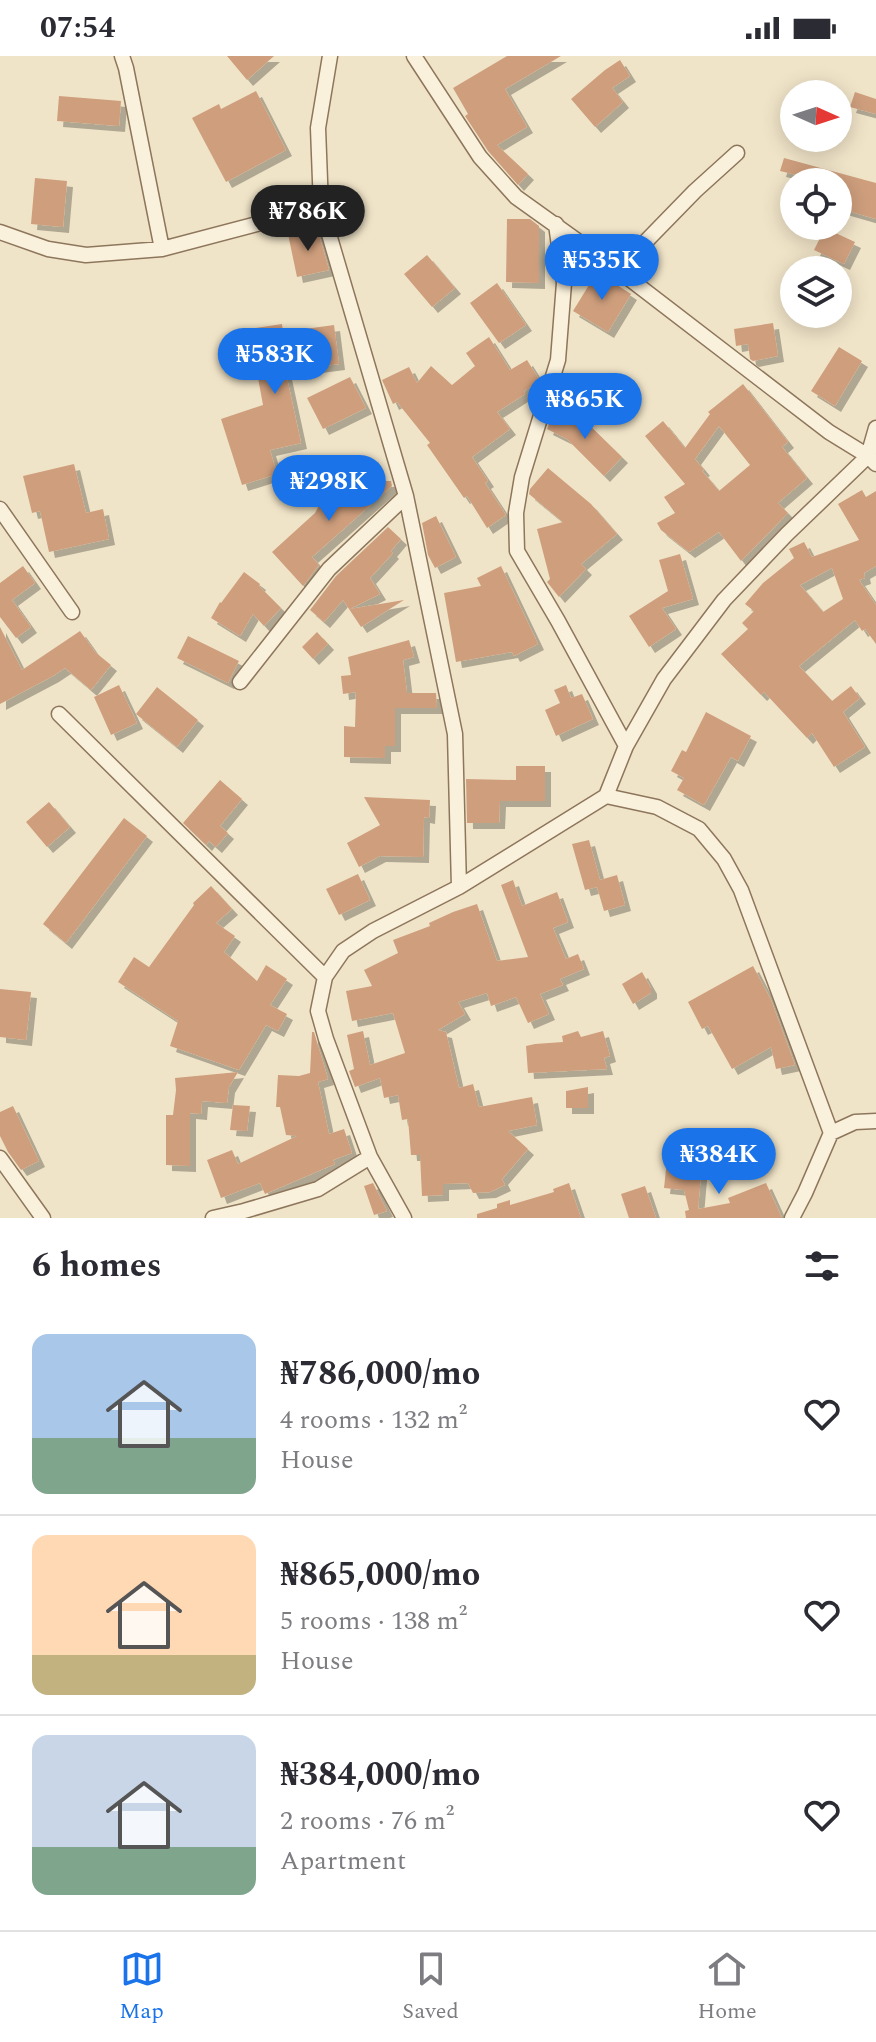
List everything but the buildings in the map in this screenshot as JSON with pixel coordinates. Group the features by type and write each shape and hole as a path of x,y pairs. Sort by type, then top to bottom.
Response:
{"street":[{"path":"122,56 162,249"},
{"path":"330,56 318,128 321,207 406,496 455,734 459,887"},
{"path":"414,56 480,157 516,197 618,270 829,432 872,460"},
{"path":"618,270 737,153"},
{"path":"0,232 48,249 77,255 162,249 321,207"},
{"path":"556,224 564,283 558,360 522,477 516,513 517,551 626,746"},
{"path":"404,1218 370,1157 326,1039 318,1011 325,977 343,951 373,931 459,887 606,796 626,746 664,679 724,600 787,534 872,460 876,428"},
{"path":"240,682 329,569 406,496"},
{"path":"0,509 72,612"},
{"path":"59,714 325,977"},
{"path":"606,796 657,807 699,829 724,859 741,890 831,1133"},
{"path":"792,1218 831,1133 855,1122 876,1121"},
{"path":"213,1218 318,1189 370,1157"},
{"path":"0,1158 43,1218"}]}
